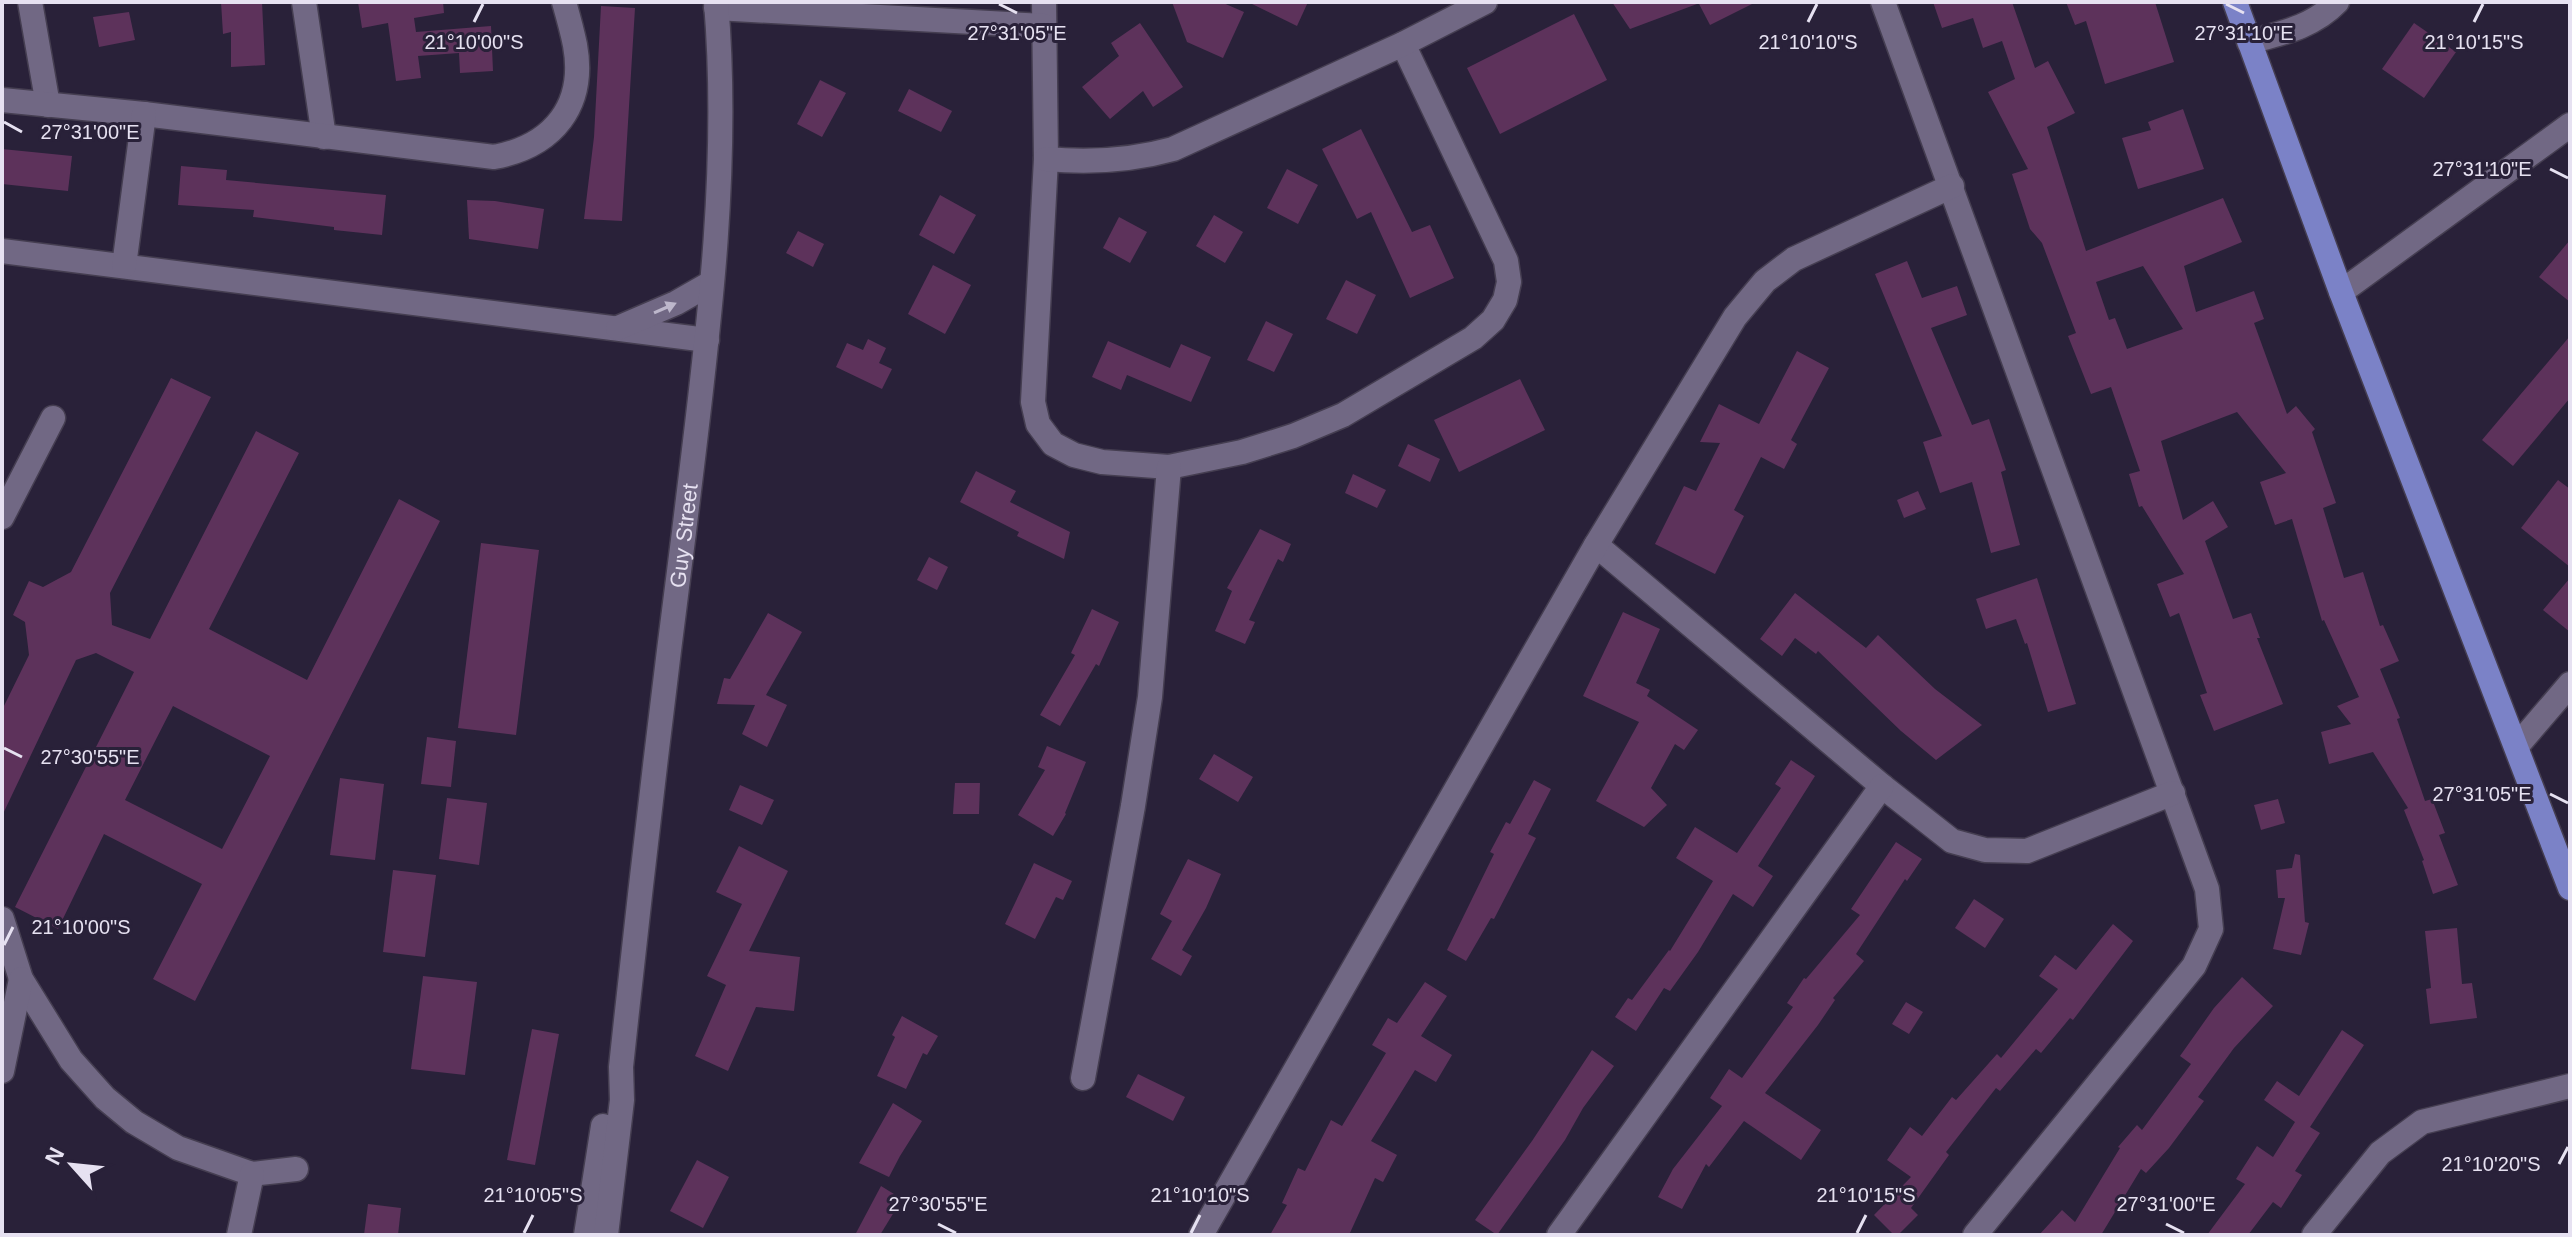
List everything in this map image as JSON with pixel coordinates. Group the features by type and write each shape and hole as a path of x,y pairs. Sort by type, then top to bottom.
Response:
{"main road":[{"path":"2235,2 2341,292 2570,888"}],"street":[{"path":"30,2 48,105"},
{"path":"304,2 324,137"},
{"path":"2,100 144,114 494,157 513,154 538,142 566,115 575,84 576,47 564,2"},
{"path":"1046,159 1115,162 1173,149 1403,44 1485,2"},
{"path":"1883,2 2207,889 2211,929 2194,966 1975,1235"},
{"path":"2249,42 2303,27 2327,13 2337,2"},
{"path":"716,5 1044,14 1046,159 1033,402 1038,424 1053,444 1074,455 1102,462 1169,467 1242,452 1293,436 1343,415 1473,338 1493,320 1505,300 1509,282 1506,261 1403,44"},
{"name":"Guy Street","path":"606,1235 651,795 707,340 720,162 716,5"},
{"path":"124,266 144,114"},
{"path":"2341,292 2570,125"},
{"path":"1201,1235 1596,545 1735,317 1765,281 1794,259 1952,186"},
{"path":"2,251 707,340"},
{"path":"616,329 676,303 711,283"},
{"path":"2,517 53,418"},
{"path":"1083,1078 1150,697 1169,467"},
{"path":"1596,545 1882,786 1952,841 1985,850 2027,851 2173,793"},
{"path":"2517,746 2570,684"},
{"path":"1559,1235 1882,786"},
{"path":"2,919 21,979 71,1060 105,1098 134,1122 178,1148 252,1174 296,1169"},
{"path":"2,1071 21,979"},
{"name":"Guy Street","path":"586,1235 607,1100 621,1067"},
{"path":"2314,1235 2380,1153 2422,1122 2570,1086"},
{"path":"239,1235 252,1174"}],"building":[{"path":"221,2 262,2 265,65 231,67 231,32 223,34"},
{"path":"358,2 443,2 444,13 414,18 416,32 491,26 493,71 460,73 459,53 418,56 421,78 396,81 388,23 362,28"},
{"path":"1172,2 1221,2 1244,12 1223,58 1187,42"},
{"path":"1248,2 1308,2 1297,26"},
{"path":"1612,2 1696,2 1697,4 1630,29"},
{"path":"1698,2 1756,2 1710,25"},
{"path":"1933,2 2012,2 2035,68 2048,61 2075,113 2047,127 2086,251 2223,198 2242,242 2184,266 2196,312 2254,291 2264,319 2254,323 2287,414 2296,406 2315,429 2312,432 2336,503 2323,508 2344,578 2363,572 2380,626 2383,625 2399,661 2380,669 2400,718 2397,719 2425,801 2432,799 2445,833 2439,835 2458,885 2433,894 2424,860 2404,810 2408,808 2373,752 2329,764 2321,732 2351,724 2337,706 2359,697 2322,621 2292,519 2275,525 2260,482 2286,473 2237,412 2161,441 2183,520 2213,501 2228,527 2205,541 2233,619 2251,613 2260,638 2257,638 2283,704 2214,731 2200,695 2207,693 2179,613 2170,617 2157,584 2184,574 2142,506 2139,507 2129,474 2140,471 2111,387 2091,394 2068,336 2076,333 2042,243 2030,229 2012,174 2028,169 1988,92 2015,79 2002,41 1983,48 1973,18 1942,28","holes":["2143,266 2183,329 2127,349 2115,318 2109,320 2096,282"]},
{"path":"2066,2 2155,2 2174,62 2105,84 2086,21 2075,25"},
{"path":"601,6 635,8 622,221 584,219 594,137"},
{"path":"129,12 135,40 99,47 93,17"},
{"path":"1574,14 1607,80 1500,134 1467,68"},
{"path":"1140,23 1183,87 1153,107 1143,91 1110,119 1082,87 1119,56 1111,43"},
{"path":"2414,23 2456,52 2424,98 2382,69"},
{"path":"820,80 846,93 822,137 797,124"},
{"path":"909,89 952,111 941,132 898,111"},
{"path":"2183,109 2204,169 2138,189 2122,138 2151,130 2148,122"},
{"path":"1361,129 1412,232 1430,225 1454,278 1410,298 1371,212 1357,219 1322,149"},
{"path":"2,149 72,156 68,191 2,184"},
{"path":"181,166 227,170 226,180 386,195 382,235 253,217 254,210 178,205"},
{"path":"1287,169 1318,185 1298,224 1267,208"},
{"path":"940,195 976,215 954,254 919,235"},
{"path":"467,200 544,209 538,249 469,239"},
{"path":"1214,215 1243,232 1225,263 1196,246"},
{"path":"1119,217 1147,232 1130,263 1103,248"},
{"path":"798,231 824,244 813,267 786,253"},
{"path":"2570,240 2570,302 2539,277"},
{"path":"1907,261 1922,298 1957,286 1967,315 1931,328 1972,425 1989,419 2006,470 2001,472 2020,545 1991,553 1972,482 1940,493 1923,442 1942,436 1875,274"},
{"path":"933,265 971,285 945,334 908,314"},
{"path":"1346,280 1376,295 1357,334 1326,319"},
{"path":"1266,321 1293,334 1274,372 1247,360"},
{"path":"2570,336 2570,398 2513,466 2482,440"},
{"path":"868,339 886,348 879,363 892,369 882,389 836,367 847,343 863,350"},
{"path":"1108,341 1170,368 1181,344 1211,357 1191,402 1127,375 1121,390 1092,377"},
{"path":"1797,351 1829,368 1791,440 1797,444 1784,469 1761,457 1734,510 1744,516 1715,574 1655,544 1684,486 1696,491 1720,443 1700,442 1719,404 1759,424"},
{"path":"171,378 211,397 110,593 112,625 150,639 256,431 299,453 209,629 307,680 399,499 440,521 195,1001 153,979 202,884 104,834 58,929 15,907 134,672 96,653 76,660 2,816 2,710 29,655 25,622 13,615 29,581 43,587 71,572","holes":["173,706 270,756 222,849 125,800"]},
{"path":"1520,379 1545,430 1459,472 1434,420"},
{"path":"1408,444 1440,459 1430,482 1398,466"},
{"path":"976,471 1016,491 1010,502 1070,532 1064,559 1017,536 1019,532 960,502"},
{"path":"1353,474 1386,490 1377,508 1345,493"},
{"path":"2558,480 2570,489 2570,567 2521,528"},
{"path":"1918,491 1926,509 1904,518 1897,500"},
{"path":"1260,529 1291,544 1283,562 1278,559 1249,620 1255,622 1245,644 1215,631 1232,591 1227,588"},
{"path":"481,543 539,550 516,735 458,728"},
{"path":"929,557 948,567 937,590 917,580"},
{"path":"2037,578 2076,704 2048,712 2027,643 2016,619 1986,629 1976,599"},
{"path":"2570,578 2570,632 2543,610"},
{"path":"1795,593 1866,648 1878,635 1935,689 1982,725 1936,760 1901,731 1818,651 1816,654 1795,638 1782,656 1760,639"},
{"path":"1092,609 1119,622 1099,666 1096,664 1060,726 1040,715 1075,655 1071,653"},
{"path":"1623,612 1660,629 1636,683 1650,690 1647,696 1698,730 1684,750 1675,744 1651,788 1667,805 1644,827 1596,801 1639,722 1583,696"},
{"path":"768,613 802,632 766,695 787,705 767,747 742,734 755,705 717,704 724,678 730,679"},
{"path":"427,737 456,741 451,787 421,784"},
{"path":"1047,746 1086,762 1066,814 1053,836 1018,815 1045,770 1038,767"},
{"path":"1214,754 1253,777 1238,802 1199,779"},
{"path":"1791,760 1815,776 1758,866 1773,876 1753,907 1733,894 1698,952 1670,991 1664,988 1636,1031 1615,1017 1670,951 1713,881 1676,858 1695,827 1737,853 1781,788 1775,784"},
{"path":"340,778 384,784 375,860 330,855"},
{"path":"1534,780 1551,789 1528,834 1536,838 1494,919 1491,918 1466,961 1447,950 1494,854 1490,852 1506,822 1510,824"},
{"path":"955,783 980,783 979,814 953,814"},
{"path":"740,785 774,800 762,825 729,810"},
{"path":"447,798 487,803 479,865 439,859"},
{"path":"2278,799 2285,823 2261,830 2254,805"},
{"path":"1896,842 1922,859 1907,881 1905,879 1856,954 1864,961 1833,998 1835,1000 1818,1025 1765,1093 1821,1130 1801,1160 1744,1121 1709,1167 1706,1164 1682,1209 1658,1197 1673,1169 1722,1106 1710,1098 1729,1069 1742,1078 1793,1007 1787,1003 1804,978 1860,915 1851,909"},
{"path":"739,846 788,871 749,951 800,957 794,1011 756,1007 728,1071 695,1056 726,985 707,976 742,904 716,892"},
{"path":"2295,854 2300,855 2305,922 2309,923 2301,955 2273,949 2285,898 2278,898 2276,870 2292,868"},
{"path":"1188,859 1221,874 1182,950 1192,956 1181,976 1151,959 1172,921 1160,914"},
{"path":"1034,863 1072,881 1063,900 1056,897 1035,939 1005,924"},
{"path":"393,870 436,875 425,957 383,952"},
{"path":"1974,899 2004,919 1985,948 1955,928"},
{"path":"2113,924 2133,941 2073,1020 2070,1018 2041,1053 2036,1049 2000,1091 1996,1088 1946,1152 1949,1155 1911,1208 1918,1215 1898,1235 1894,1235 1874,1215 1911,1177 1887,1160 1910,1127 1922,1136 1952,1097 1956,1100 1997,1054 2001,1058 2058,989 2039,976 2055,955 2076,970"},
{"path":"2457,928 2462,984 2472,983 2477,1018 2430,1024 2426,989 2431,988 2425,931"},
{"path":"423,976 477,982 465,1075 411,1069"},
{"path":"2242,977 2273,1006 2234,1048 2198,1097 2204,1101 2169,1148 2146,1173 2141,1169 2101,1235 2039,1235 2062,1210 2075,1222 2118,1147 2137,1125 2142,1130 2191,1064 2180,1056 2214,1008"},
{"path":"1425,982 1447,996 1421,1036 1452,1055 1436,1082 1415,1070 1371,1141 1397,1155 1383,1182 1375,1178 1349,1235 1270,1235 1287,1205 1282,1203 1298,1168 1305,1171 1331,1120 1342,1126 1386,1053 1372,1045 1388,1018 1397,1023"},
{"path":"1906,1002 1923,1012 1909,1034 1892,1024"},
{"path":"902,1016 938,1036 927,1055 923,1053 906,1089 877,1076"},
{"path":"532,1029 559,1034 535,1165 507,1160"},
{"path":"2342,1030 2364,1045 2310,1127 2320,1133 2295,1171 2302,1175 2281,1208 2273,1202 2248,1235 2207,1235 2245,1184 2236,1179 2257,1146 2273,1157 2295,1122 2264,1100 2277,1081 2299,1096"},
{"path":"1592,1050 1614,1066 1497,1235 1475,1220"},
{"path":"1138,1074 1185,1097 1173,1121 1126,1097"},
{"path":"893,1103 922,1121 889,1177 859,1163"},
{"path":"697,1160 729,1177 703,1228 670,1211"},
{"path":"881,1186 902,1199 880,1235 855,1235"},
{"path":"368,1204 401,1208 398,1235 364,1235"}]}
